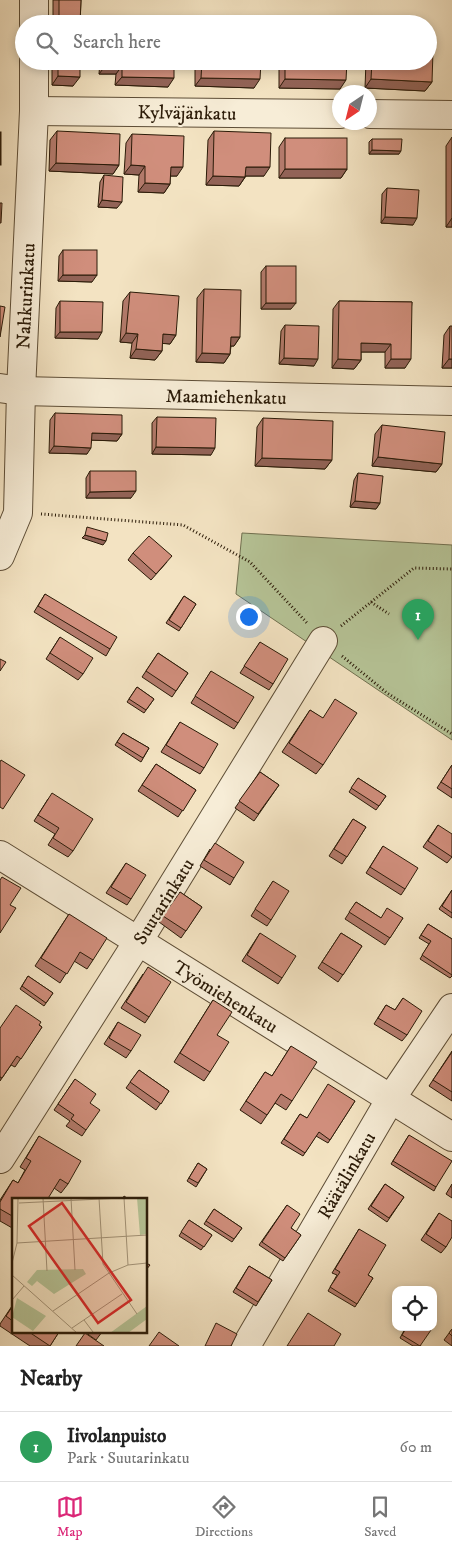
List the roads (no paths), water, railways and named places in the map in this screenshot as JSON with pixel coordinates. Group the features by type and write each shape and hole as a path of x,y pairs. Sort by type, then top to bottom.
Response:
{"street":[{"path":"34,0 34,15"},
{"name":"Nahkurinkatu","path":"0,556 18,513 10,390 34,111 34,70"},
{"name":"Kylväjänkatu","path":"34,111 332,114"},
{"path":"377,114 452,115"},
{"name":"Maamiehenkatu","path":"10,390 452,401"},
{"name":"Suutarinkatu","path":"0,1159 139,940 323,640"},
{"name":"Työmiehenkatu","path":"0,855 452,1137"},
{"name":"Räätälinkatu","path":"246,1346 390,1100 452,1008"}],"place":[{"name":"Iivolanpuisto","path":"418,640"}]}
